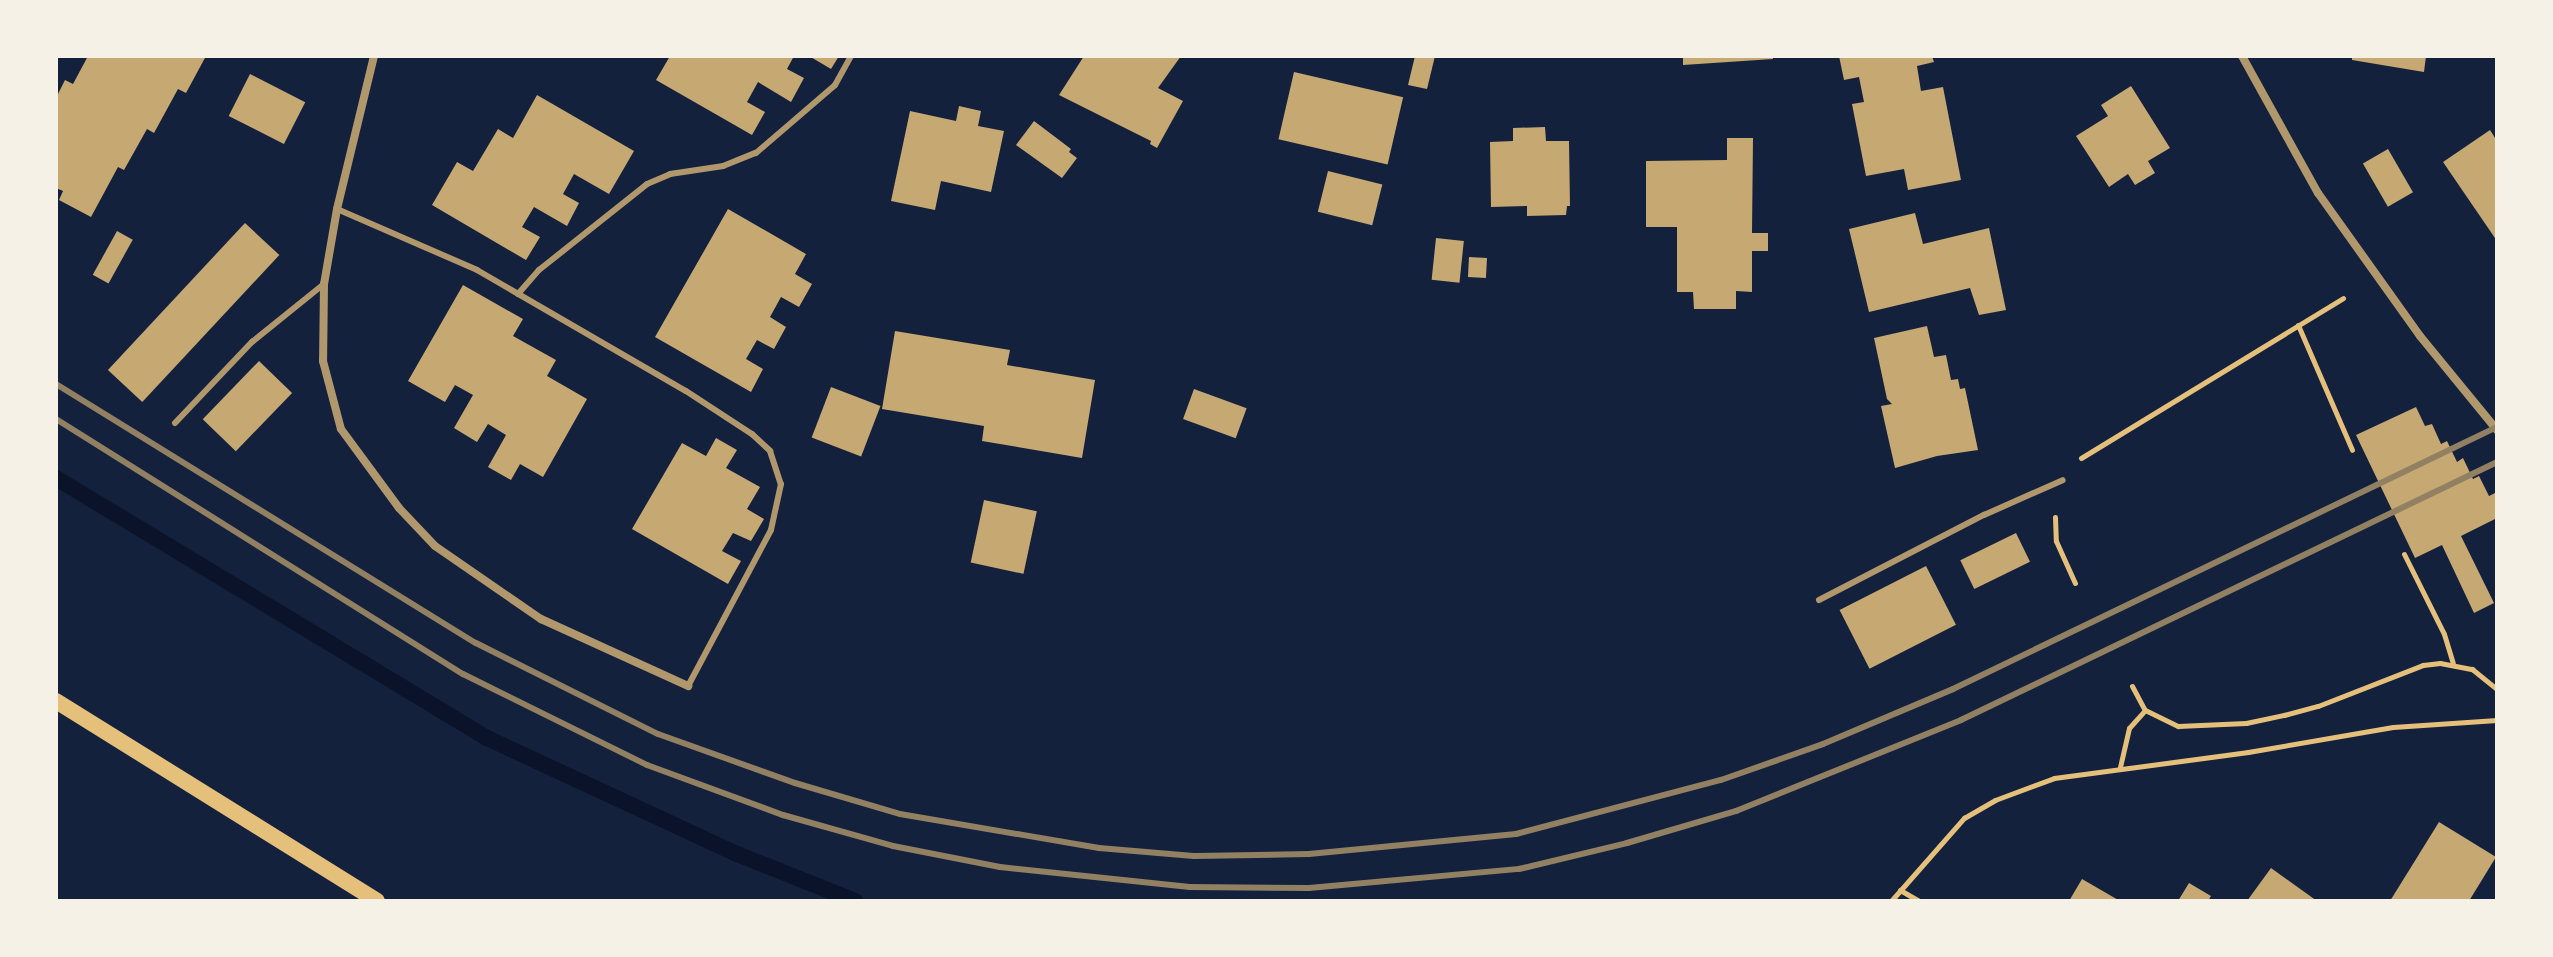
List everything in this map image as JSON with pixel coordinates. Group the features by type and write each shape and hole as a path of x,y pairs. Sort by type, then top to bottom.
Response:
{"main road":[{"path":"56,701 377,901"}],"street":[{"path":"374,56 337,209 324,284 323,361 341,429 399,508 435,546 541,619 688,686"},
{"path":"2242,56 2318,193 2466,395 2497,430"}],"lane":[{"path":"518,294 539,270 647,184 670,174 723,166 756,153 835,85 851,56"},
{"path":"337,209 477,270 686,391 752,434 770,451 781,484 771,530 688,686"},
{"path":"175,423 252,342 324,284"},
{"path":"1819,600 1984,515 2063,480"}],"path":[{"path":"2075,583 2056,541 2054,520 2063,480 2081,459 2343,298"},
{"path":"2298,325 2352,450"},
{"path":"2404,554 2444,634 2453,663"},
{"path":"2132,686 2145,710 2178,726 2246,723 2318,706 2423,665 2453,663 2472,669 2497,689"},
{"path":"2120,767 2129,728 2145,710"},
{"path":"1891,901 1964,818 1995,800 2054,778 2120,767 2209,758 2393,727 2497,720"},
{"path":"1900,890 1919,901"}],"building":[{"path":"88,56 206,56 186,93 178,89 154,133 147,129 124,170 118,167 91,217 59,200 63,191 56,188 56,98 65,80 73,84"},
{"path":"670,56 794,56 787,69 804,78 791,102 758,82 747,102 765,112 752,135 656,80"},
{"path":"809,56 839,56 831,69"},
{"path":"1084,56 1181,56 1158,88 1183,101 1157,148 1150,144 1151,141 1059,95"},
{"path":"1415,56 1435,56 1427,89 1408,85"},
{"path":"1683,56 1773,56 1773,59 1683,65"},
{"path":"1839,56 1932,56 1934,62 1917,66 1921,91 1943,87 1961,180 1908,190 1904,169 1866,176 1852,104 1864,102 1859,77 1844,80"},
{"path":"2352,56 2426,56 2424,72 2352,60"},
{"path":"1294,72 1403,97 1388,164 1278,139"},
{"path":"250,74 305,102 284,144 229,116"},
{"path":"2131,86 2170,148 2148,161 2155,173 2135,185 2128,174 2109,187 2076,136 2108,116 2101,105"},
{"path":"537,95 634,151 609,194 574,174 563,194 579,203 567,226 534,207 522,227 540,237 526,260 432,205 457,162 473,171 498,129 513,138"},
{"path":"959,106 981,111 978,126 1004,131 991,192 941,181 935,210 891,201 910,111 956,121"},
{"path":"1034,121 1071,149 1069,152 1077,158 1062,178 1016,145"},
{"path":"1545,127 1546,141 1569,141 1570,206 1567,206 1566,215 1527,216 1527,206 1491,207 1490,142 1513,141 1513,128"},
{"path":"2490,130 2497,141 2497,241 2443,162"},
{"path":"1727,138 1753,138 1752,233 1768,233 1768,251 1752,251 1752,292 1736,291 1736,309 1694,309 1693,292 1677,292 1677,227 1646,227 1646,161 1727,160"},
{"path":"2388,149 2413,192 2388,207 2363,164"},
{"path":"1328,171 1382,185 1372,225 1318,212"},
{"path":"728,209 806,254 795,274 812,284 799,307 781,297 770,317 786,327 774,349 757,340 746,359 763,369 751,392 655,337"},
{"path":"1915,213 1923,244 1989,228 2006,310 1979,315 1970,288 1869,312 1849,229"},
{"path":"245,223 279,255 142,402 108,370"},
{"path":"117,231 133,240 109,283 93,275"},
{"path":"1436,238 1464,241 1459,283 1432,280"},
{"path":"1469,257 1487,258 1486,278 1468,277"},
{"path":"463,285 523,319 513,336 556,360 547,376 587,399 543,477 520,464 511,480 488,467 506,435 488,424 477,442 454,428 473,395 455,385 445,402 408,381"},
{"path":"1927,326 1934,357 1946,355 1951,380 1958,379 1960,389 1965,388 1978,450 1937,456 1895,468 1881,406 1892,404 1887,399 1874,338"},
{"path":"895,331 1010,350 1007,365 1095,380 1082,458 982,441 984,426 882,409"},
{"path":"259,361 292,393 236,451 203,419"},
{"path":"831,387 880,406 861,456 812,437"},
{"path":"1194,389 1247,408 1236,438 1183,419"},
{"path":"2416,407 2425,426 2432,424 2441,444 2447,441 2457,462 2463,458 2473,479 2479,476 2489,496 2495,493 2497,497 2497,518 2461,536 2494,603 2474,613 2442,545 2415,558 2356,435"},
{"path":"716,438 737,450 726,468 760,487 747,509 764,519 751,541 733,533 722,551 741,561 728,584 632,529 682,443 706,456"},
{"path":"984,500 1037,511 1024,574 971,563"},
{"path":"2016,533 2030,562 1974,589 1960,560"},
{"path":"1926,566 1956,625 1870,669 1840,610"},
{"path":"2439,822 2496,857 2469,901 2390,901"},
{"path":"2271,868 2317,901 2247,901"},
{"path":"2082,879 2120,901 2069,901"},
{"path":"2189,883 2211,896 2208,901 2178,901"}],"waterway":[{"path":"56,478 487,738 737,854 855,901"}],"railway":[{"path":"56,384 476,643 658,734 795,783 900,814 1099,848 1194,856 1309,854 1516,834 1721,780 1823,744 1953,689 2497,427"},
{"path":"56,419 463,674 647,765 783,815 893,846 1000,867 1190,887 1309,888 1519,869 1627,843 1736,811 1961,720 2497,462"}]}
